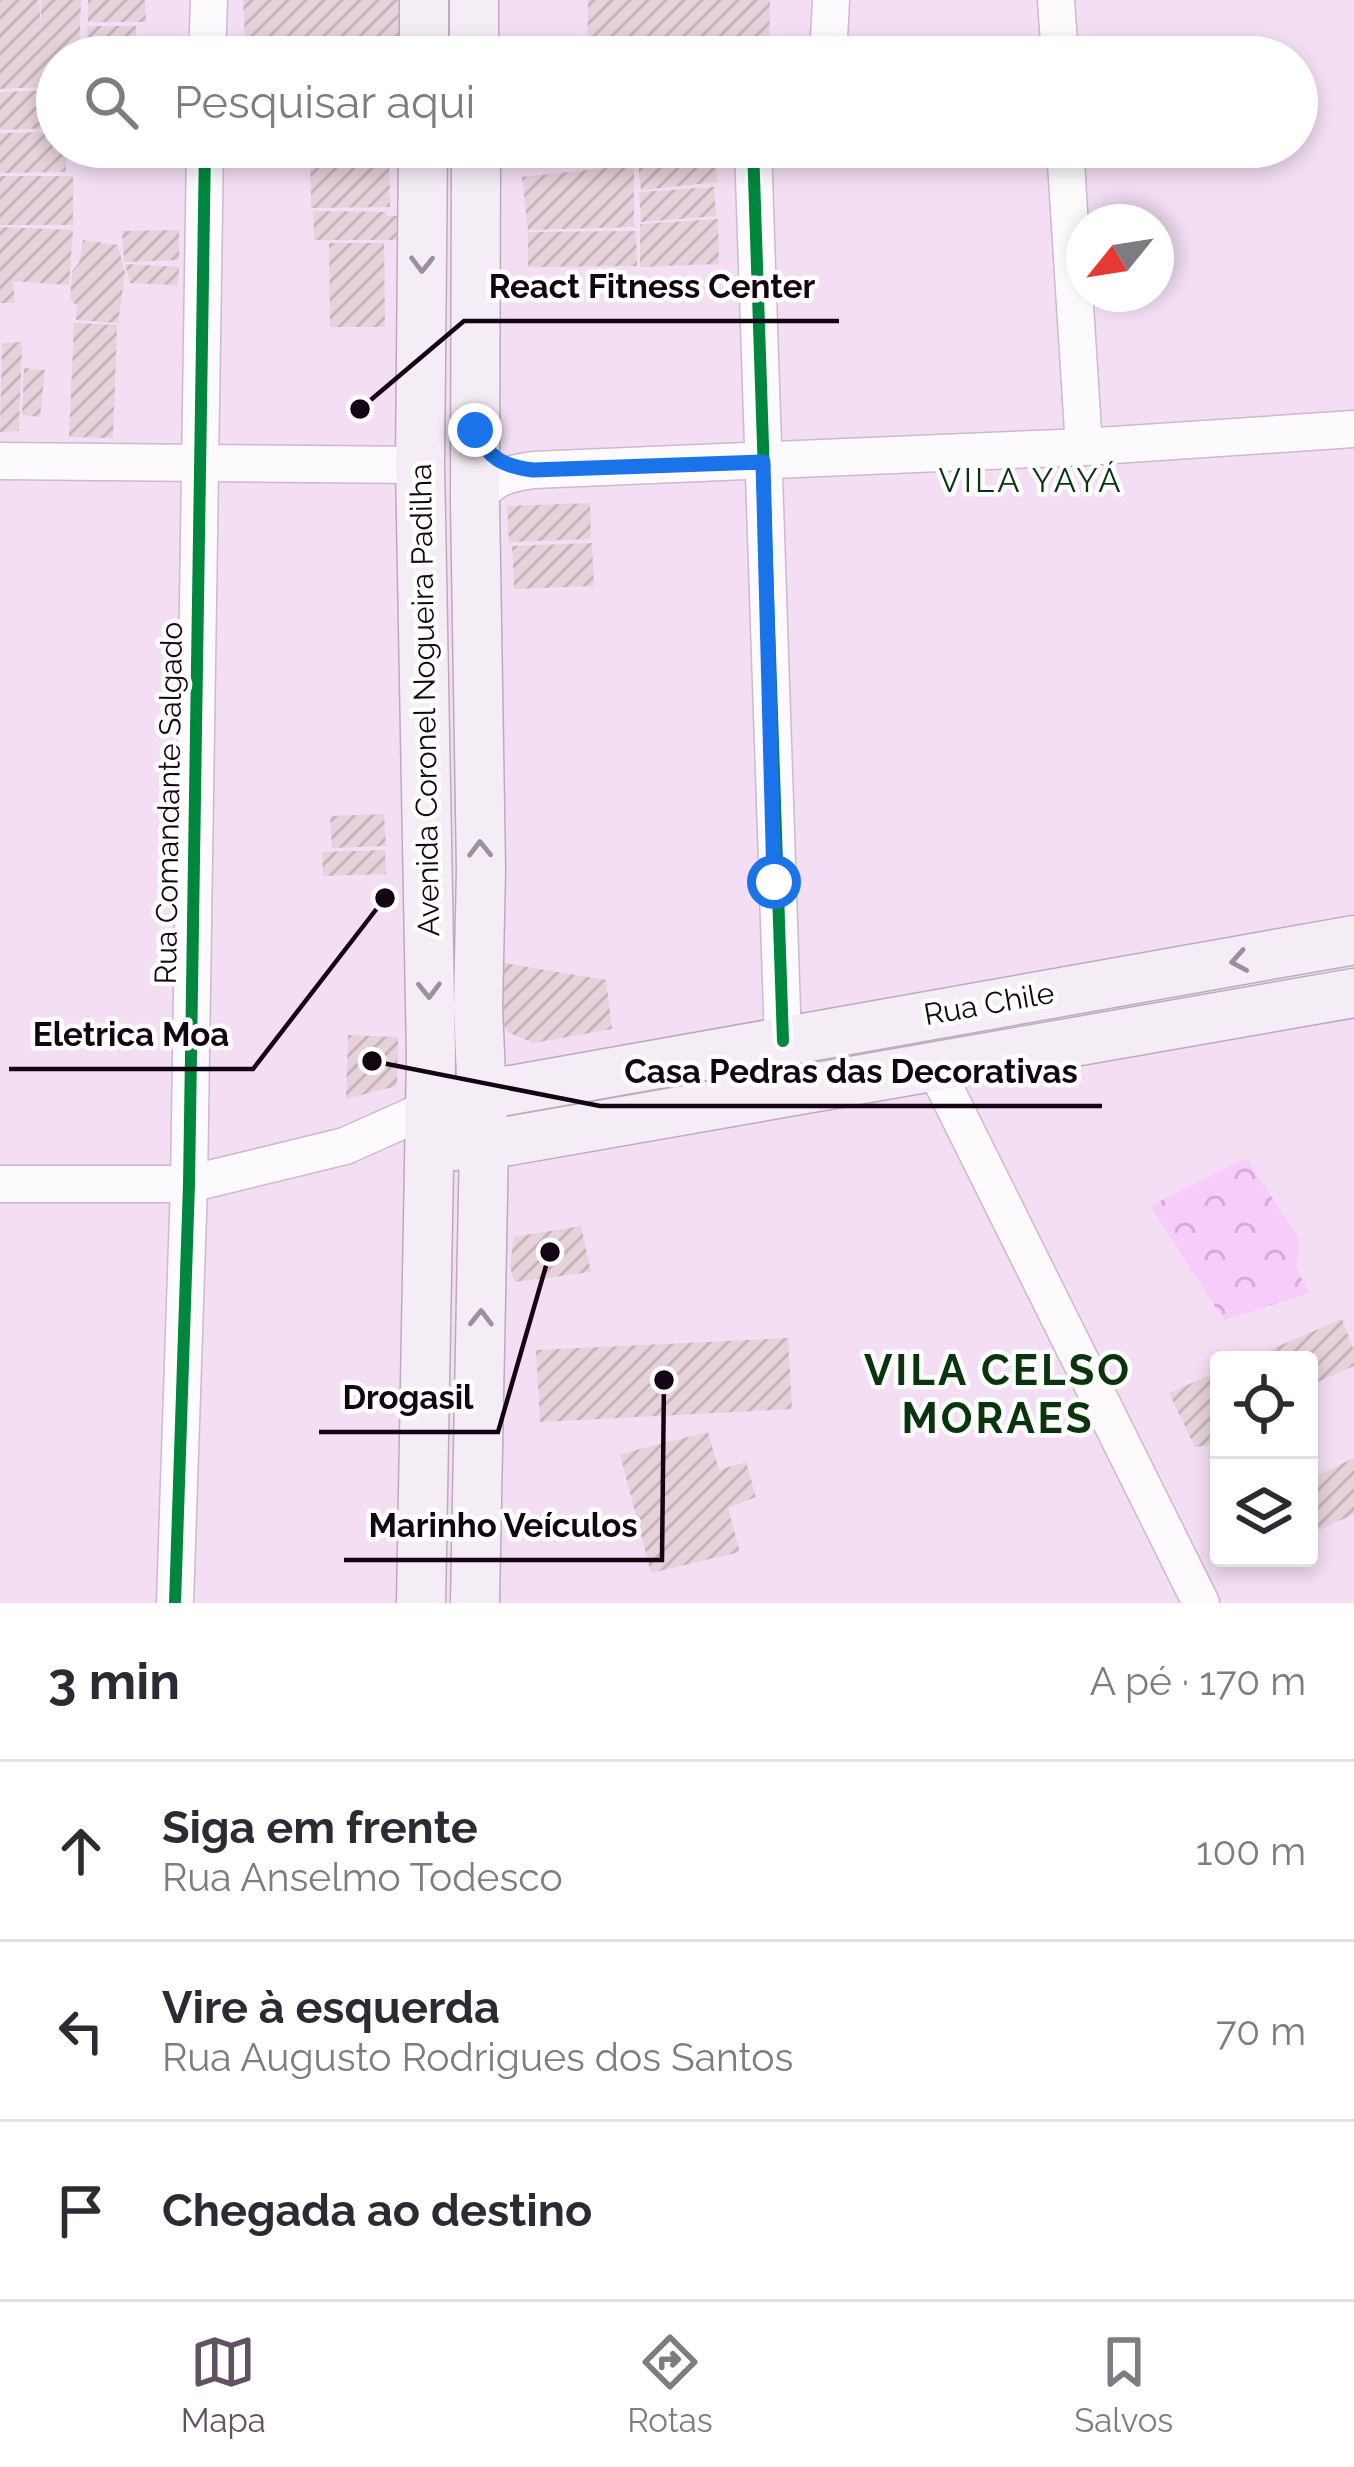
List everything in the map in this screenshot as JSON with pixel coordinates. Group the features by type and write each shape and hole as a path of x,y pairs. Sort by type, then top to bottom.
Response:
{"main road":[{"path":"424,0 424,36"},
{"path":"474,0 474,36"},
{"name":"Avenida Coronel Nogueira Padilha","path":"421,1603 430,1128 420,465 423,168"},
{"name":"Avenida Coronel Nogueira Padilha","path":"475,1603 484,1144 478,1007 476,168"},
{"name":"Rua Chile","path":"482,1094 1354,940"},
{"name":"Rua Chile","path":"484,1144 1354,992"},
{"path":"478,1007 504,1050 530,1072 598,1076"},
{"path":"430,1128 482,1094"},
{"path":"430,1128 484,1144"}],"street":[{"path":"208,36 209,0"},
{"path":"829,36 831,0"},
{"path":"1056,0 1059,36"},
{"name":"Rua Comandante Salgado","path":"175,1603 189,1184 204,168"},
{"path":"754,168 783,1041"},
{"path":"1066,168 1084,447"},
{"path":"475,430 494,460 533,470 1084,447 1354,429"},
{"path":"0,461 420,465"},
{"path":"475,502 484,486 497,478 533,470"},
{"path":"934,1066 1201,1603"},
{"path":"0,1184 189,1184 430,1128"}],"green space":[{"path":"1246,1158 1300,1240 1296,1267 1309,1293 1224,1320 1150,1206"}],"building":[{"path":"0,0 39,0 41,34 41,0 81,0 80,36 36,36 36,87 0,89"},
{"path":"88,0 145,0 146,22 88,22"},
{"path":"243,0 402,0 402,36 245,36"},
{"path":"588,0 770,0 769,36 587,36"},
{"path":"87,26 136,26 136,36 87,36"},
{"path":"36,91 36,129 0,130 0,92"},
{"path":"36,132 36,168 66,168 66,172 0,173 0,133"},
{"path":"310,168 389,168 390,207 311,208"},
{"path":"634,168 634,227 528,230 522,177"},
{"path":"638,168 716,168 717,182 641,190"},
{"path":"0,176 73,176 73,225 0,225"},
{"path":"714,187 716,216 641,222 639,192"},
{"path":"313,211 406,216 406,240 314,240"},
{"path":"718,219 719,264 640,267 640,224"},
{"path":"0,227 73,230 69,285 13,281 15,303 0,303"},
{"path":"179,230 179,260 124,262 122,231"},
{"path":"636,231 637,266 528,267 528,232"},
{"path":"83,240 118,245 125,273 118,323 76,320 77,306 70,299 72,271 79,263"},
{"path":"329,243 384,243 385,327 330,327"},
{"path":"125,264 179,267 178,285 130,283"},
{"path":"74,323 117,325 113,438 69,437"},
{"path":"22,342 19,431 0,432 2,343"},
{"path":"24,368 45,370 40,417 22,415"},
{"path":"590,503 591,539 509,542 507,506"},
{"path":"592,543 594,586 514,589 512,546"},
{"path":"384,814 386,846 332,848 330,816"},
{"path":"385,850 386,874 323,876 322,852"},
{"path":"498,962 606,980 612,1029 534,1043 509,1033 493,1010"},
{"path":"348,1035 398,1037 397,1086 346,1099"},
{"path":"581,1226 591,1272 514,1282 510,1266 514,1237"},
{"path":"1342,1319 1354,1351 1354,1366 1318,1382 1318,1351 1267,1351"},
{"path":"788,1338 792,1409 540,1422 536,1350"},
{"path":"1210,1375 1210,1445 1195,1447 1169,1393"},
{"path":"708,1432 719,1470 746,1462 756,1497 728,1508 740,1552 651,1573 620,1454"},
{"path":"1354,1458 1354,1514 1318,1531 1318,1475"}],"cycle path":[{"path":"175,1603 189,1184 205,168"},
{"path":"754,168 783,1041"}],"place":[{"name":"React Fitness Center","path":"360,409"},
{"name":"Eletrica Moa","path":"385,898"},
{"name":"Casa Pedras das Decorativas","path":"372,1061"},
{"name":"Drogasil","path":"550,1252"},
{"name":"Marinho Veículos","path":"664,1380"}],"district":[{"name":"VILA YAYÁ","path":"1031,480"},
{"name":"VILA CELSO MORAES","path":"998,1394"}],"route":[{"path":"475,430 494,460 533,470 763,462 774,882"}]}
